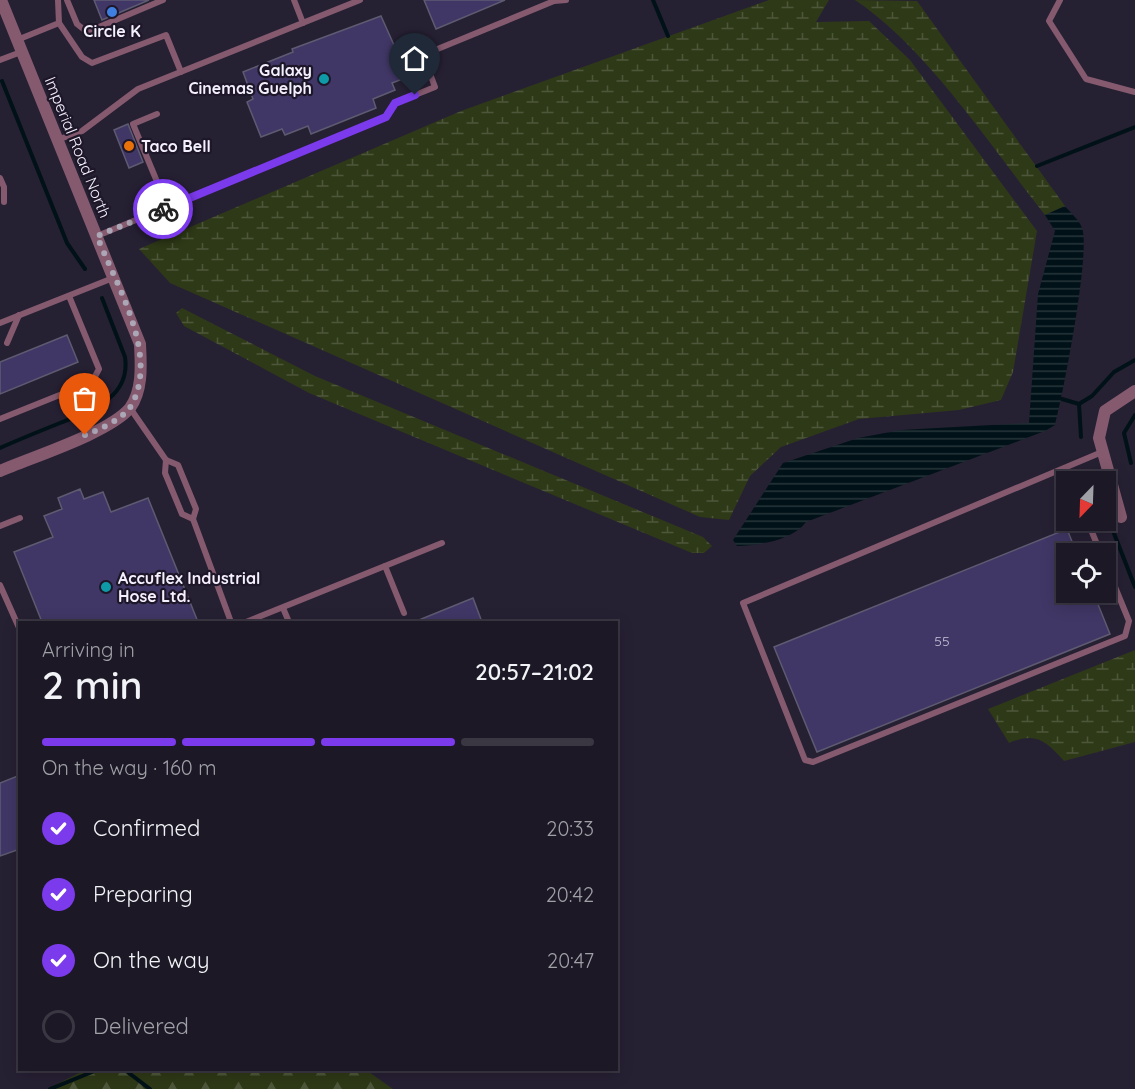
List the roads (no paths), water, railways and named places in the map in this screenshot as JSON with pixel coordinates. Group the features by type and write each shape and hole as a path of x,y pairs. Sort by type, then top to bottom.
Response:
{"street":[{"name":"Imperial Road North","path":"1,0 140,344 141,379 130,407"},
{"path":"1121,517 1099,438 1106,411 1135,392"},
{"path":"0,471 106,426 130,407"}],"lane":[{"path":"58,0 59,23 82,57 92,63 166,35 181,72"},
{"path":"67,0 77,24 87,32 160,4 163,0"},
{"path":"294,0 303,23"},
{"path":"57,140 82,131 127,95 360,0"},
{"path":"97,236 386,117 395,103 435,87 423,55 554,1 566,0"},
{"path":"1060,0 1049,21 1086,79 1135,92"},
{"path":"0,60 59,23"},
{"path":"157,114 133,124 168,208"},
{"path":"0,178 4,187 4,202"},
{"path":"0,323 114,278"},
{"path":"0,419 92,382 97,376 99,369 69,296"},
{"path":"7,343 19,315"},
{"path":"130,407 166,460 178,465 196,509 193,519 231,621"},
{"path":"1103,451 743,603 805,760 813,762 1125,636 1129,621 1116,589"},
{"path":"166,460 165,472 182,513 193,519"},
{"path":"0,526 20,518"},
{"path":"259,620 442,543"},
{"path":"385,566 404,613"},
{"path":"0,585 18,626"},
{"path":"283,608 289,621"}],"waterway":[{"path":"653,0 668,36"},
{"path":"2,81 67,243 85,269"},
{"path":"1037,166 1135,127"},
{"path":"0,448 96,407 115,392 122,383 125,357 102,298"},
{"path":"1081,437 1079,404 1092,396 1114,372 1135,360"},
{"path":"1062,399 1079,404"},
{"path":"1131,463 1124,433 1135,415"},
{"path":"1113,531 1135,587"},
{"path":"50,1089 95,1071"},
{"path":"126,1071 150,1089"}],"place":[{"name":"Circle K","path":"112,12"},
{"name":"Galaxy Cinemas Guelph","path":"324,79"},
{"name":"Taco Bell","path":"129,146"},
{"name":"Accuflex Industrial Hose Ltd.","path":"106,587"}]}
